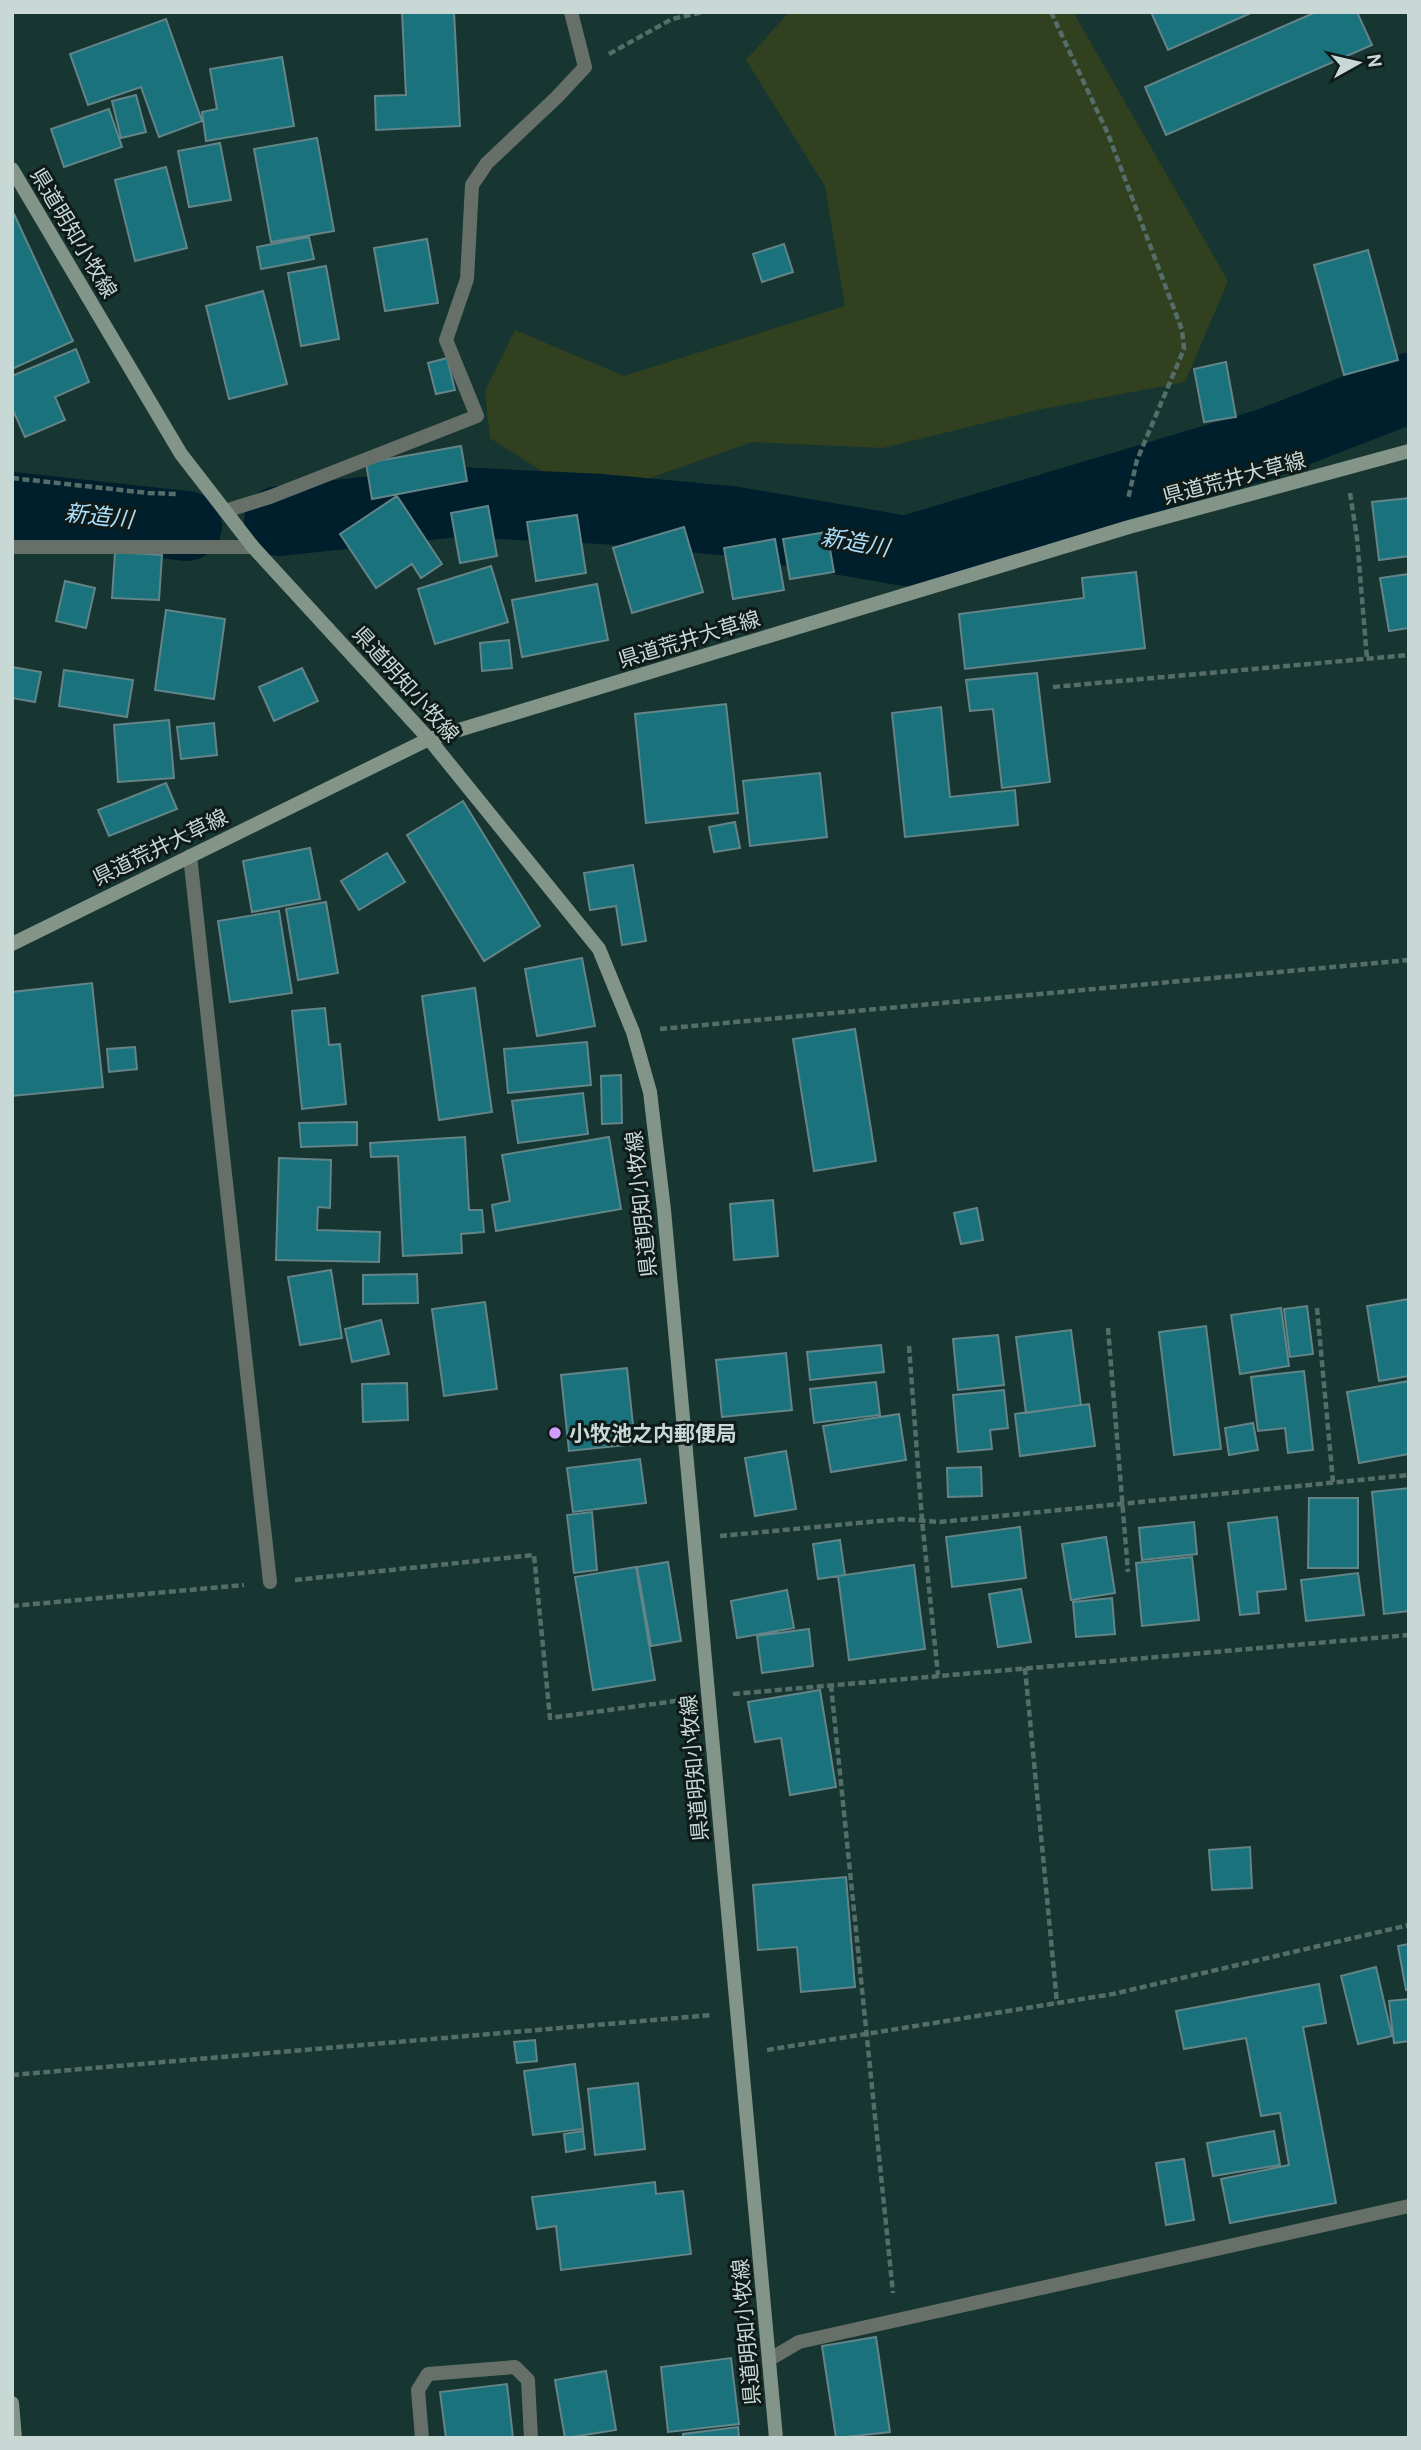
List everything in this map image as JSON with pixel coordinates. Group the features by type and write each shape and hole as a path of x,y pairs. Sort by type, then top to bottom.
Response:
{"main road":[{"name":"県道明知小牧線","path":"12,169 181,454 253,547 429,739 598,949 633,1032 650,1092 709,1696 776,2438"},
{"name":"県道荒井大草線","path":"12,944 429,739 1129,527 1409,452"},
{"path":"12,2403 15,2438"}],"street":[{"path":"225,511 270,497 477,416 446,340 467,279 472,185 487,163 585,67 571,12"},
{"path":"12,547 253,547"},
{"path":"190,856 270,1582"},
{"path":"770,2359 799,2342 1409,2206"},
{"path":"422,2438 418,2390 428,2374 515,2367 528,2379 531,2438"}],"path":[{"path":"584,62 607,55 672,19 703,12"},
{"path":"1051,12 1108,134 1182,330 1184,349 1137,460 1127,505 1129,527"},
{"path":"1343,471 1350,492 1357,538 1367,659"},
{"path":"12,478 148,493 213,495"},
{"path":"1053,687 1409,655"},
{"path":"633,1032 1409,960"},
{"path":"1317,1308 1333,1482"},
{"path":"1108,1328 1128,1572"},
{"path":"909,1346 922,1520 938,1675"},
{"path":"694,1539 901,1519 940,1522 1409,1475"},
{"path":"12,1606 534,1555 550,1718 709,1696 1409,1636"},
{"path":"1025,1668 1057,2003"},
{"path":"831,1685 896,2321"},
{"path":"742,2054 1113,1994 1409,1925"},
{"path":"12,2075 737,2012"}],"green space":[{"path":"789,12 1073,12 1228,281 1185,382 1037,410 883,448 752,442 627,486 545,473 490,438 485,391 515,330 624,376 845,306 825,186 746,60"}],"building":[{"path":"402,12 454,12 460,126 376,130 375,96 406,95"},
{"path":"1151,12 1253,12 1168,50"},
{"path":"1316,12 1357,12 1372,45 1166,135 1145,87"},
{"path":"166,19 202,121 159,137 141,87 88,105 70,54"},
{"path":"282,57 294,126 206,141 202,112 217,109 210,69"},
{"path":"136,95 146,132 121,138 112,101"},
{"path":"109,109 122,147 64,167 51,129"},
{"path":"317,138 334,231 271,242 254,149"},
{"path":"220,143 231,200 189,207 178,151"},
{"path":"166,167 187,248 135,261 115,180"},
{"path":"14,214 73,341 12,369 12,215"},
{"path":"309,237 314,259 261,269 257,247"},
{"path":"427,239 438,303 385,311 374,248"},
{"path":"784,244 793,272 762,282 753,254"},
{"path":"1368,250 1398,360 1344,375 1314,265"},
{"path":"326,266 339,339 301,346 288,273"},
{"path":"263,291 287,384 229,399 206,306"},
{"path":"76,349 89,382 55,397 65,420 25,437 12,408 12,376"},
{"path":"447,358 455,390 436,394 428,363"},
{"path":"1226,362 1236,417 1204,422 1194,369"},
{"path":"461,446 467,481 372,499 366,463"},
{"path":"397,496 442,564 421,578 412,564 376,588 340,534"},
{"path":"1409,498 1409,556 1379,560 1372,502"},
{"path":"488,506 497,556 460,563 451,513"},
{"path":"577,515 586,573 536,581 527,522"},
{"path":"684,527 703,592 632,613 613,548"},
{"path":"827,532 834,572 790,579 783,539"},
{"path":"775,539 784,590 733,599 724,548"},
{"path":"115,552 162,555 159,600 112,598"},
{"path":"491,566 508,622 435,644 418,589"},
{"path":"1136,572 1145,648 965,669 959,614 1084,598 1082,578"},
{"path":"1409,574 1409,628 1389,631 1380,578"},
{"path":"65,581 95,588 86,628 56,621"},
{"path":"597,584 608,640 522,657 512,600"},
{"path":"166,610 225,619 214,699 155,690"},
{"path":"509,640 512,668 482,671 480,643"},
{"path":"12,667 41,672 35,702 12,698"},
{"path":"302,668 318,701 274,721 259,687"},
{"path":"64,670 133,680 127,717 59,706"},
{"path":"1037,673 1050,782 1002,788 993,709 970,711 966,680"},
{"path":"726,704 738,813 646,823 635,714"},
{"path":"941,707 950,797 1015,790 1018,825 905,837 892,713"},
{"path":"169,720 174,778 118,782 114,725"},
{"path":"214,723 217,755 181,759 177,727"},
{"path":"820,773 827,837 750,846 743,781"},
{"path":"166,783 177,809 109,836 98,810"},
{"path":"463,801 540,926 484,961 407,835"},
{"path":"735,822 740,848 714,852 709,827"},
{"path":"310,848 320,899 252,912 243,861"},
{"path":"387,853 405,882 359,910 341,881"},
{"path":"633,865 646,941 622,945 616,906 590,910 584,873"},
{"path":"326,902 338,973 298,980 286,909"},
{"path":"279,911 292,993 230,1002 218,921"},
{"path":"582,958 595,1026 537,1036 525,969"},
{"path":"92,983 103,1087 12,1096 12,992"},
{"path":"475,988 492,1112 439,1120 422,996"},
{"path":"325,1008 329,1045 340,1044 346,1104 302,1109 292,1011"},
{"path":"855,1029 876,1161 814,1171 793,1039"},
{"path":"587,1042 591,1085 508,1093 504,1049"},
{"path":"135,1047 137,1069 109,1072 107,1049"},
{"path":"621,1075 622,1123 602,1124 601,1076"},
{"path":"583,1093 588,1134 518,1143 512,1101"},
{"path":"357,1122 357,1145 301,1147 299,1123"},
{"path":"465,1137 469,1210 482,1210 484,1232 461,1234 462,1253 403,1256 398,1156 371,1157 370,1143"},
{"path":"609,1137 621,1209 496,1231 492,1205 510,1201 502,1155"},
{"path":"279,1158 331,1160 330,1208 318,1207 317,1230 380,1232 379,1262 276,1260"},
{"path":"773,1200 778,1256 734,1260 730,1204"},
{"path":"977,1208 983,1240 961,1244 954,1213"},
{"path":"331,1270 342,1338 300,1345 288,1277"},
{"path":"417,1274 418,1303 363,1304 363,1275"},
{"path":"1409,1299 1409,1376 1379,1381 1367,1306"},
{"path":"485,1302 497,1389 444,1396 432,1309"},
{"path":"1307,1306 1313,1354 1290,1357 1284,1309"},
{"path":"1281,1308 1289,1366 1240,1374 1231,1315"},
{"path":"381,1320 389,1354 352,1362 345,1329"},
{"path":"1206,1326 1221,1449 1174,1455 1159,1332"},
{"path":"1071,1330 1081,1405 1026,1413 1016,1337"},
{"path":"998,1335 1004,1385 958,1390 953,1339"},
{"path":"881,1345 884,1372 810,1380 807,1352"},
{"path":"786,1353 792,1410 722,1417 716,1360"},
{"path":"627,1368 635,1444 569,1451 561,1375"},
{"path":"1304,1371 1313,1450 1288,1453 1285,1428 1258,1431 1251,1377"},
{"path":"1409,1381 1409,1454 1359,1463 1347,1392"},
{"path":"876,1382 880,1415 814,1423 810,1389"},
{"path":"407,1383 408,1420 363,1422 362,1384"},
{"path":"1004,1390 1008,1428 990,1430 992,1449 958,1452 953,1395"},
{"path":"1089,1404 1095,1446 1020,1456 1015,1414"},
{"path":"899,1414 906,1460 831,1472 823,1426"},
{"path":"1253,1423 1258,1450 1229,1455 1225,1428"},
{"path":"786,1451 796,1509 755,1516 745,1458"},
{"path":"640,1459 646,1503 573,1512 567,1468"},
{"path":"981,1467 982,1496 948,1497 947,1468"},
{"path":"1409,1488 1409,1611 1384,1614 1372,1492"},
{"path":"1309,1498 1358,1498 1358,1568 1308,1568"},
{"path":"592,1512 597,1570 574,1573 567,1515"},
{"path":"1277,1517 1286,1589 1257,1592 1259,1613 1240,1615 1228,1523"},
{"path":"1194,1522 1197,1554 1142,1560 1139,1528"},
{"path":"1020,1527 1026,1578 952,1587 946,1537"},
{"path":"1106,1537 1115,1593 1071,1600 1062,1544"},
{"path":"840,1540 845,1575 818,1579 813,1544"},
{"path":"1192,1557 1199,1620 1142,1626 1136,1563"},
{"path":"668,1562 681,1641 651,1646 637,1567"},
{"path":"914,1565 925,1649 849,1660 838,1576"},
{"path":"636,1567 655,1680 593,1690 575,1577"},
{"path":"1358,1573 1364,1615 1306,1621 1301,1580"},
{"path":"1021,1589 1031,1642 998,1647 989,1594"},
{"path":"787,1590 794,1628 737,1638 731,1601"},
{"path":"1112,1598 1115,1634 1076,1637 1073,1602"},
{"path":"809,1629 813,1666 762,1673 757,1636"},
{"path":"820,1690 836,1787 790,1795 781,1738 755,1742 748,1702"},
{"path":"1250,1847 1252,1888 1212,1890 1209,1850"},
{"path":"846,1877 855,1987 801,1992 797,1947 758,1950 753,1885"},
{"path":"1409,1944 1409,1989 1406,1990 1398,1946"},
{"path":"1376,1967 1392,2036 1358,2044 1341,1976"},
{"path":"1319,1984 1326,2023 1303,2027 1336,2203 1230,2223 1221,2179 1289,2165 1280,2113 1261,2116 1246,2038 1184,2049 1176,2011"},
{"path":"1409,1999 1409,2041 1394,2043 1389,2001"},
{"path":"535,2040 537,2061 517,2063 514,2042"},
{"path":"575,2064 583,2129 533,2135 524,2071"},
{"path":"638,2083 645,2149 595,2155 588,2089"},
{"path":"583,2131 585,2149 566,2152 564,2134"},
{"path":"1274,2131 1280,2165 1213,2176 1207,2143"},
{"path":"1184,2159 1194,2220 1166,2225 1156,2163"},
{"path":"655,2182 656,2194 683,2191 691,2254 561,2270 556,2226 537,2229 532,2197"},
{"path":"876,2337 890,2432 836,2438 822,2346"},
{"path":"731,2358 739,2424 668,2432 661,2367"},
{"path":"606,2371 616,2430 565,2438 555,2380"},
{"path":"507,2384 513,2438 446,2438 440,2392"},
{"path":"738,2427 739,2438 683,2438 683,2434"}],"waterway":[{"name":"新造川","path":"279,521 457,502 602,509 731,521 906,551 1268,443 1409,388"},
{"name":"新造川","path":"12,507 187,526"}],"place":[{"name":"小牧池之内郵便局","path":"555,1433"}]}
